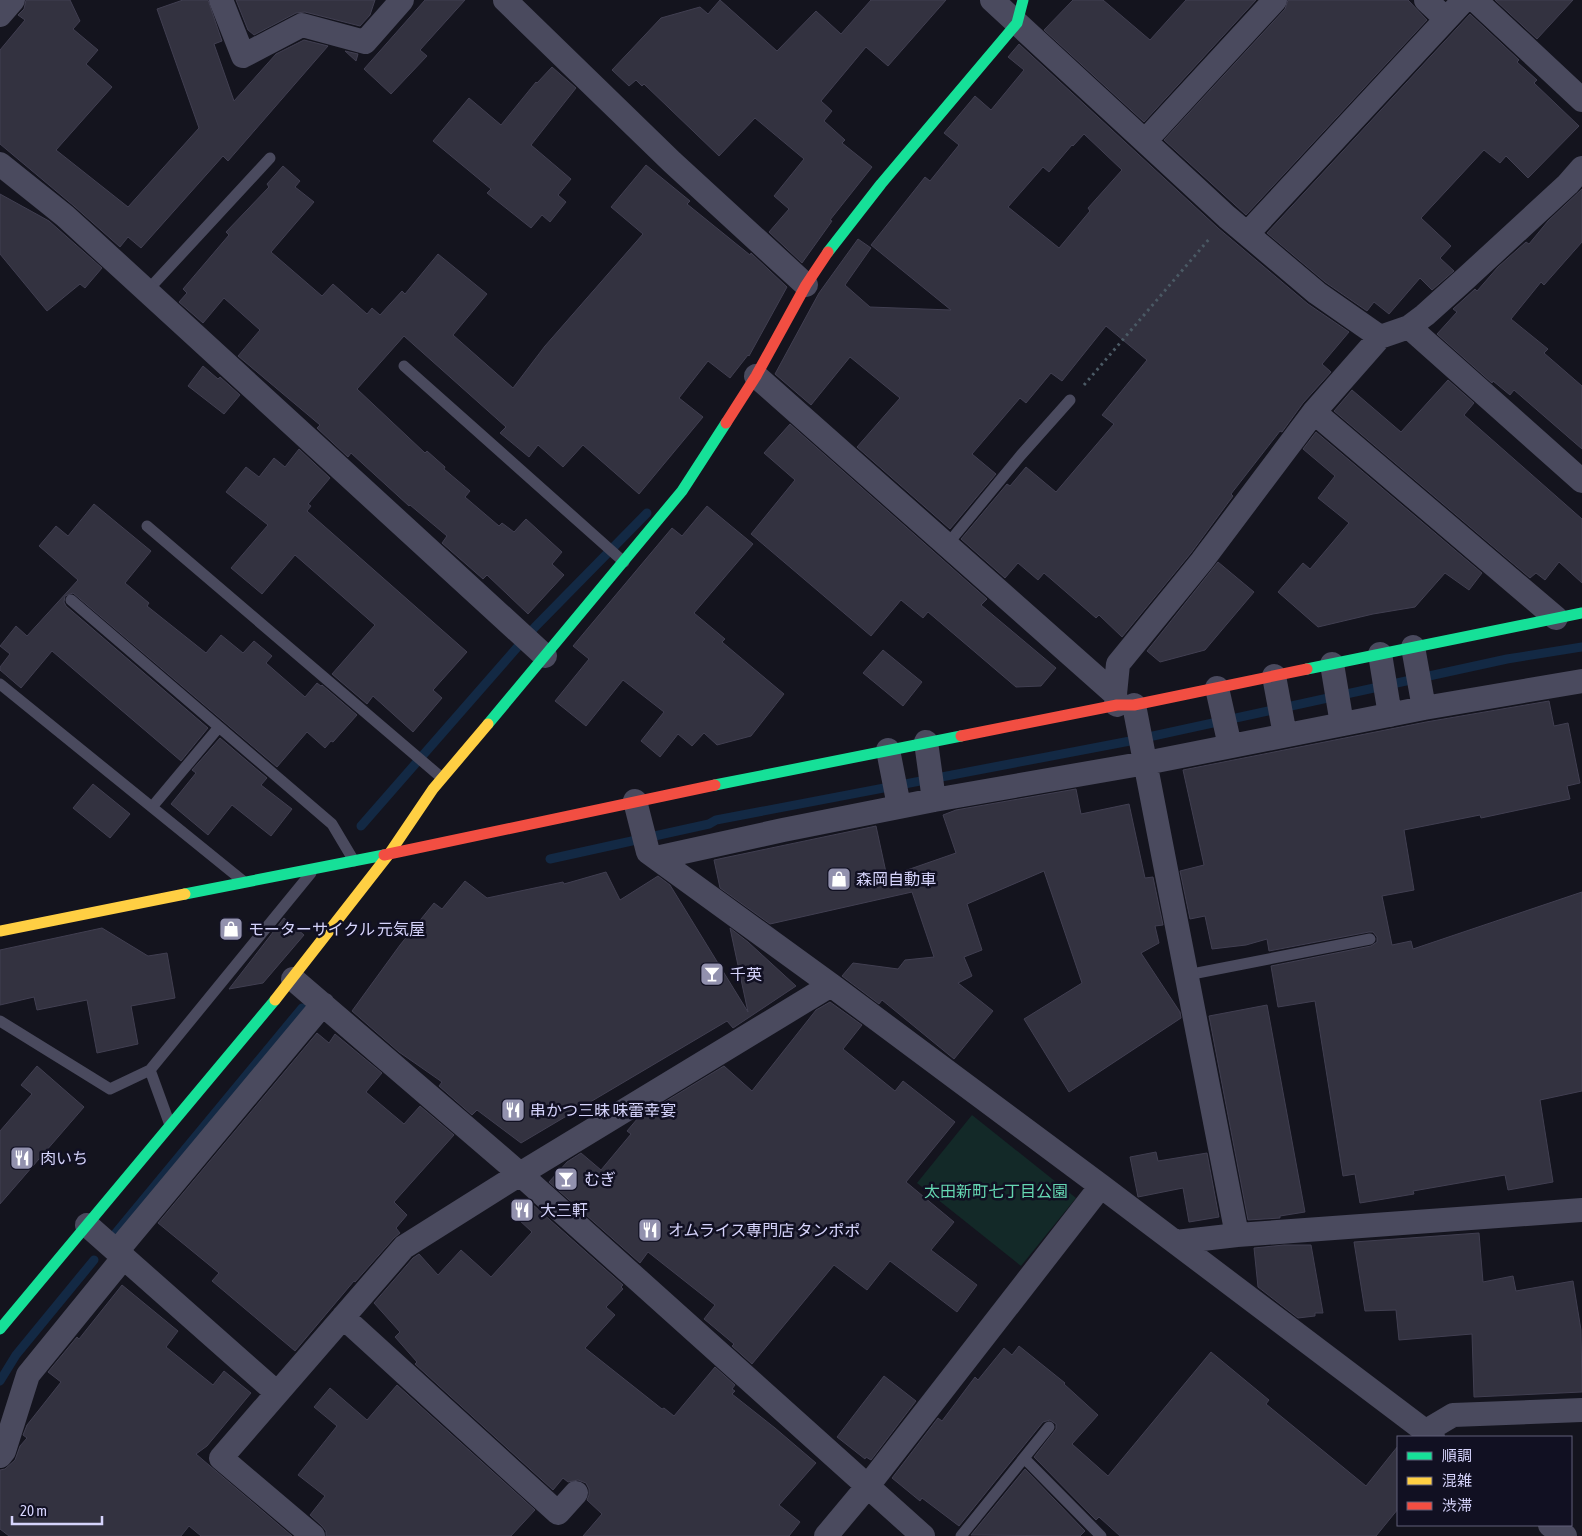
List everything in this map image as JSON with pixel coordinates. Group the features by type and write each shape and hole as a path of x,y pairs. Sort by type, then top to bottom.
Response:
{"street":[{"path":"0,15 13,0"},
{"path":"221,0 243,56 302,25 365,42 402,0"},
{"path":"505,0 672,162 806,285"},
{"path":"992,0 1247,234 1317,293 1380,337"},
{"path":"0,1329 293,979 389,854 442,778 540,651 619,558 682,491 756,376 806,285 834,244 881,184 1017,23 1023,0"},
{"path":"1146,140 1275,0"},
{"path":"1426,0 1446,19"},
{"path":"1247,234 1464,0"},
{"path":"1475,0 1582,100"},
{"path":"0,164 66,216 540,651"},
{"path":"1237,1235 1146,763 1126,708 1118,664 1202,560 1314,412 1380,337 1409,327 1465,280 1568,184 1582,168"},
{"path":"1409,327 1582,481"},
{"path":"756,376 1126,708"},
{"path":"1314,412 1556,618"},
{"path":"0,931 389,854 638,812 926,742 1126,708 1220,699 1382,666 1413,647 1582,613"},
{"path":"1413,647 1424,708"},
{"path":"1382,666 1390,715"},
{"path":"1334,676 1342,724"},
{"path":"652,855 900,806 1146,763 1424,708 1582,681"},
{"path":"1276,687 1284,735"},
{"path":"1220,699 1230,746"},
{"path":"926,742 934,800"},
{"path":"888,750 900,806"},
{"path":"638,812 652,855 831,985 1430,1434 1453,1415 1582,1410"},
{"path":"293,979 520,1174 923,1536"},
{"path":"313,1536 221,1458 404,1247 520,1174 831,985"},
{"path":"0,1456 4,1452 28,1375 120,1254 322,1004"},
{"path":"826,1536 1101,1186"},
{"path":"1176,1242 1237,1235 1582,1210"},
{"path":"87,1225 277,1393"},
{"path":"343,1317 558,1513 576,1493"},
{"path":"1551,1526 1565,1536"}],"lane":[{"path":"147,291 270,158"},
{"path":"404,366 619,558"},
{"path":"946,546 1021,455 1070,400"},
{"path":"147,526 442,778"},
{"path":"71,600 332,824 354,861"},
{"path":"0,684 245,882"},
{"path":"152,808 219,727"},
{"path":"0,1021 110,1089 150,1070 316,868"},
{"path":"1187,975 1370,939"},
{"path":"150,1070 170,1125"},
{"path":"961,1536 1049,1427"},
{"path":"1024,1458 1101,1536"}],"path":[{"path":"1070,400 1228,217"}],"green space":[{"name":"太田新町七丁目公園","path":"972,1115 1076,1198 1021,1266 917,1183"}],"building":[{"path":"26,0 70,0 80,21 73,29 98,50 86,64 112,87 56,150 128,207 199,128 157,9 183,0 208,0 222,41 214,44 234,101 276,54 304,40 328,46 228,161 223,156 141,248 128,237 120,247 0,144 0,50 25,20 18,15 24,9"},
{"path":"236,0 375,0 370,15 360,26 305,12 296,13 254,35 248,30"},
{"path":"425,0 465,0 420,50 427,56 391,94 364,69"},
{"path":"720,0 777,51 816,11 841,34 871,0 946,0 888,66 866,47 821,101 832,111 824,121 845,140 842,143 872,167 830,220 832,221 802,263 769,232 789,209 774,196 804,159 755,118 719,156 644,84 642,86 636,80 629,86 612,70 661,18 700,7 708,14"},
{"path":"1073,0 1103,0 1150,40 1186,0 1256,0 1144,122 1044,30"},
{"path":"1288,0 1408,0 1427,20 1246,215 1164,140 1285,9"},
{"path":"1495,0 1573,0 1537,39"},
{"path":"1470,14 1519,60 1517,62 1537,80 1534,83 1579,126 1528,178 1506,156 1500,163 1484,150 1421,218 1451,246 1440,258 1454,271 1432,290 1420,278 1389,314 1374,302 1367,311 1325,282 1267,233"},
{"path":"1019,44 1218,228 1308,304 1349,332 1322,364 1331,372 1303,403 1282,432 1280,431 1231,494 1233,496 1191,553 1122,637 1099,615 1096,618 1044,573 1038,580 1018,563 1005,578 961,539 1007,484 1010,486 1026,467 1056,492 1114,424 1102,415 1147,360 1106,326 1062,381 1051,373 1026,403 1020,398 972,454 996,474 950,529 857,447 900,398 850,357 811,405 775,374 819,293 858,239 871,248 845,285 870,307 951,310 871,245 925,177 930,181 959,145 944,133 975,96 991,110 1024,70 1008,57","holes":["1084,134 1122,170 1088,208 1090,211 1059,248 1008,207 1043,167 1049,172"]},
{"path":"345,51 358,54 356,61"},
{"path":"552,67 576,88 531,145 571,179 558,195 566,202 550,222 542,215 531,228 487,193 491,189 433,141 469,98 501,125 536,82"},
{"path":"646,165 690,201 687,204 750,255 751,253 787,287 749,356 730,378 708,361 679,398 703,417 639,494 583,445 563,467 538,445 529,457 500,433 506,427 404,336 357,389 425,453 427,451 445,467 444,469 470,491 465,497 499,526 502,523 514,532 526,519 562,552 552,564 564,575 528,614 487,575 483,579 442,543 447,536 409,506 351,453 348,457 317,428 320,425 238,356 260,330 224,298 203,323 179,302 187,293 183,289 229,235 226,232 269,187 267,184 283,166 300,181 295,187 314,202 271,252 322,296 333,284 367,314 372,308 380,315 402,291 405,294 438,254 487,294 453,335 513,388 545,346 643,234 611,207"},
{"path":"1582,189 1582,242 1544,285 1541,282 1511,319 1548,349 1544,353 1582,386 1582,449 1514,390 1510,395 1493,381 1492,383 1437,334 1457,312 1453,309 1475,289 1477,291 1498,267 1526,242 1529,244 1548,221"},
{"path":"0,194 49,221 102,268 85,288 80,284 47,311 0,254"},
{"path":"203,366 218,379 220,377 240,395 224,414 188,386"},
{"path":"1448,380 1474,403 1464,415 1582,519 1582,583 1559,562 1545,580 1536,573 1530,578 1334,411 1352,390 1401,432"},
{"path":"790,424 987,599 981,605 1056,668 1041,686 1016,687 928,612 923,618 901,600 871,636 751,534 795,480 764,453"},
{"path":"1316,432 1482,573 1469,590 1445,573 1415,607 1373,614 1318,627 1278,592 1303,563 1310,569 1349,523 1318,498 1335,476 1303,449"},
{"path":"299,449 330,478 308,504 311,506 307,511 467,652 433,690 442,698 413,732 373,696 367,704 332,674 375,625 295,555 262,594 231,568 268,525 226,492 246,467 259,477 274,458 285,467"},
{"path":"94,504 151,551 125,583 149,603 147,606 206,653 221,635 243,653 254,641 272,656 266,663 305,697 317,683 322,685 357,715 333,742 331,741 325,748 307,732 277,767 73,593 65,596 64,602 66,606 208,728 181,761 52,651 21,688 0,670 0,667 10,654 0,646 16,626 27,636 78,580 39,546 56,526 68,536"},
{"path":"707,506 753,544 694,613 725,639 722,642 784,694 751,736 717,745 704,733 692,746 678,734 660,757 641,741 664,712 623,680 586,726 555,701 589,659 573,646 672,528 682,536"},
{"path":"1218,562 1254,592 1205,650 1160,662 1147,651"},
{"path":"883,650 922,682 903,706 863,673"},
{"path":"1549,701 1554,726 1568,723 1580,783 1567,786 1570,799 1481,818 1480,815 1404,830 1414,890 1382,896 1392,945 1411,941 1413,949 1582,892 1582,1091 1540,1100 1553,1182 1508,1190 1505,1175 1413,1191 1414,1194 1360,1203 1355,1174 1343,1176 1315,1001 1278,1007 1271,966 1371,946 1377,942 1377,937 1373,932 1369,932 1269,951 1267,939 1246,945 1212,949 1205,916 1190,919 1180,871 1204,865 1183,770 1426,722"},
{"path":"220,738 267,778 261,785 292,809 271,836 232,805 208,835 171,804 196,773 192,770"},
{"path":"93,784 130,814 110,838 73,808"},
{"path":"1076,789 1081,814 1129,804 1145,878 1153,877 1163,925 1155,926 1159,943 1141,953 1180,1012 1181,1018 1069,1092 1024,1019 1082,983 1044,871 967,904 982,950 964,957 972,976 958,983 993,1011 954,1059 882,1000 879,1004 842,976 853,963 898,969 905,960 934,957 912,892 770,924 720,888 714,860 876,826 887,877 956,853 943,815 956,810"},
{"path":"606,872 620,900 658,876 670,885 748,1012 730,928 796,986 733,1028 727,1021 521,1143 477,1110 472,1115 439,1086 442,1082 399,1052 352,1011 400,945 434,903 442,909 465,881 487,898 563,882 564,884"},
{"path":"284,918 304,935 263,983 229,989"},
{"path":"102,928 148,956 167,953 175,998 131,1006 138,1044 97,1053 87,1000 37,1010 34,997 0,1005 0,950"},
{"path":"830,1002 862,1025 843,1049 895,1091 903,1081 955,1122 906,1182 954,1222 931,1250 977,1285 957,1312 890,1261 867,1290 834,1265 752,1364 732,1346 734,1344 704,1319 715,1305 648,1252 640,1263 549,1182 567,1162 581,1153 601,1170 631,1134 627,1131 638,1118 724,1066 752,1091 816,1010"},
{"path":"1267,1005 1305,1212 1280,1216 1280,1218 1248,1220 1209,1016"},
{"path":"317,1033 329,1043 335,1034 382,1073 366,1092 404,1124 420,1106 454,1135 394,1202 407,1215 396,1228 400,1233 354,1281 295,1351 212,1281 219,1273 158,1223"},
{"path":"37,1066 84,1107 0,1204 0,1131 32,1094 21,1085"},
{"path":"1156,1152 1158,1161 1207,1153 1219,1217 1189,1222 1183,1188 1138,1197 1130,1157"},
{"path":"531,1203 623,1285 621,1287 623,1289 606,1307 615,1315 585,1348 662,1409 664,1408 674,1416 715,1367 735,1385 732,1389 735,1391 732,1394 816,1463 779,1505 800,1522 789,1536 583,1536 602,1514 587,1500 589,1489 586,1483 578,1480 568,1482 563,1478 553,1490 415,1364 417,1362 395,1337 400,1332 374,1303 413,1258 419,1254 438,1275 461,1250 491,1277 532,1232 518,1219"},
{"path":"1479,1233 1483,1282 1513,1276 1516,1291 1573,1281 1581,1330 1582,1392 1474,1397 1472,1334 1399,1340 1396,1310 1365,1311 1354,1242"},
{"path":"1311,1245 1323,1313 1315,1313 1315,1316 1298,1318 1258,1287 1254,1248"},
{"path":"122,1285 178,1331 166,1347 213,1385 224,1371 251,1393 207,1446 196,1454 292,1536 201,1536 189,1526 181,1536 9,1536 0,1529 0,1470 5,1469 15,1460 20,1446 27,1438 23,1435 27,1425 61,1382 48,1372 77,1337 79,1339"},
{"path":"1019,1346 1065,1383 1098,1415 1072,1444 1108,1476 1211,1352 1269,1400 1266,1404 1366,1486 1397,1447 1397,1510 1376,1536 1120,1536 1099,1517 1096,1520 1034,1457 1056,1429 1056,1424 1050,1420 1043,1422 959,1526 922,1498 920,1501 892,1478 938,1418 942,1421 975,1377 978,1380 1004,1348 1012,1355"},
{"path":"884,1376 916,1401 871,1460 866,1457 865,1459 837,1437"},
{"path":"397,1385 535,1510 511,1536 326,1536 326,1531 310,1515 325,1496 298,1475 337,1426 314,1407 330,1388 367,1420"},
{"path":"1025,1469 1085,1531 1080,1536 971,1535"}],"waterway":[{"path":"361,826 535,627 647,513"},
{"path":"550,859 709,824 716,820 1130,741 1507,659 1582,647"},
{"path":"114,1235 302,1008"},
{"path":"0,1381 16,1355 94,1260"}],"traffic: fast":[{"path":"828,252 881,184 1017,23 1023,0"},
{"path":"488,724 682,491 726,423"},
{"path":"1307,669 1582,613"},
{"path":"715,785 961,736"},
{"path":"185,894 384,855"},
{"path":"0,1329 275,1000"}],"traffic: slow":[{"path":"275,1000 389,854 433,789 488,724"},
{"path":"0,931 185,894"}],"traffic: jam":[{"path":"726,423 756,376 806,285 828,252"},
{"path":"961,736 1117,705 1134,705 1307,669"},
{"path":"384,855 715,785"}],"place":[{"name":"森岡自動車","path":"839,879"},
{"name":"モーターサイクル 元気屋","path":"231,929"},
{"name":"千英","path":"712,974"},
{"name":"串かつ三昧 味蕾幸宴","path":"513,1110"},
{"name":"肉いち","path":"22,1158"},
{"name":"むぎ","path":"566,1179"},
{"name":"大三軒","path":"522,1210"},
{"name":"オムライス専門店 タンポポ","path":"650,1230"}]}
